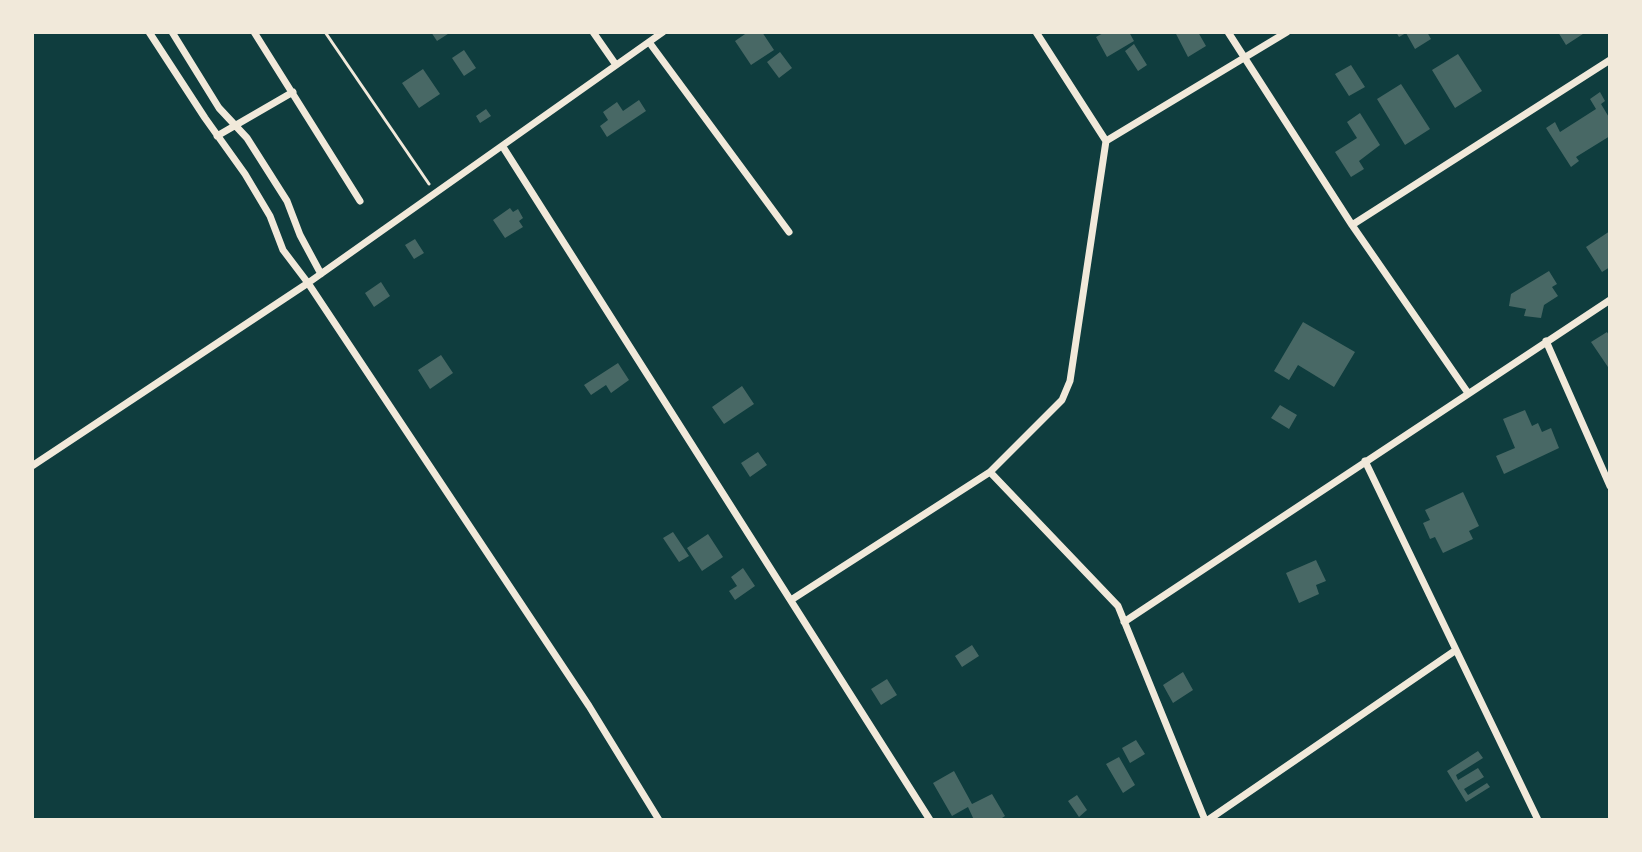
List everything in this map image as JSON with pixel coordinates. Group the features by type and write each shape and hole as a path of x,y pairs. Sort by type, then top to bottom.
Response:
{"street":[{"path":"149,32 245,174 270,216 283,250 581,693 659,820"},
{"path":"172,32 219,108 247,138 287,201 300,235 321,274"},
{"path":"254,32 360,201"},
{"path":"593,32 616,65"},
{"path":"32,466 308,283 663,32"},
{"path":"791,600 990,472 1062,400 1070,381 1106,141 1036,32"},
{"path":"1228,32 1352,225 1468,393"},
{"path":"1106,141 1287,32"},
{"path":"649,42 789,232"},
{"path":"1352,225 1610,60"},
{"path":"217,136 293,92"},
{"path":"503,147 930,820"},
{"path":"1124,622 1610,300"},
{"path":"1546,341 1610,486"},
{"path":"1365,461 1538,820"},
{"path":"990,472 1118,606 1206,820 1456,650"}],"path":[{"path":"325,32 436,194"}],"building":[{"path":"431,32 451,32 437,41"},
{"path":"748,32 762,32 774,50 751,65 735,41"},
{"path":"1105,32 1129,32 1134,41 1107,57 1096,37"},
{"path":"1175,32 1198,32 1206,46 1188,57"},
{"path":"1396,32 1427,32 1431,39 1415,49 1406,33 1399,37"},
{"path":"1558,32 1586,32 1566,45"},
{"path":"1134,44 1147,65 1138,71 1125,51"},
{"path":"464,50 476,68 464,76 452,58"},
{"path":"780,52 792,68 779,78 767,62"},
{"path":"1458,54 1482,91 1455,108 1432,70"},
{"path":"1351,65 1365,87 1349,96 1335,74"},
{"path":"423,69 440,94 419,108 402,83"},
{"path":"1401,84 1430,129 1405,145 1377,99"},
{"path":"1600,92 1605,101 1601,104 1610,119 1610,136 1576,157 1579,161 1571,167 1546,128 1555,122 1560,132 1596,109 1590,99"},
{"path":"639,100 646,111 607,137 600,126 608,120 603,112 617,102 623,111"},
{"path":"486,109 491,116 480,123 476,116"},
{"path":"1360,113 1380,145 1359,161 1364,169 1351,177 1335,152 1357,138 1347,122"},
{"path":"510,208 513,212 518,209 523,218 519,221 523,227 505,238 493,220"},
{"path":"1610,231 1610,267 1602,272 1586,247"},
{"path":"415,239 424,253 414,259 405,245"},
{"path":"1549,271 1557,284 1552,287 1558,296 1544,305 1541,318 1524,316 1526,309 1509,306 1511,294"},
{"path":"381,282 390,296 374,307 365,293"},
{"path":"1303,322 1355,352 1334,387 1298,365 1289,380 1274,371"},
{"path":"1607,332 1610,337 1610,370 1591,342"},
{"path":"441,355 453,373 430,389 418,370"},
{"path":"618,363 629,380 611,393 606,385 591,395 584,385"},
{"path":"742,386 754,404 724,424 712,407"},
{"path":"1280,405 1297,415 1289,429 1271,418"},
{"path":"1525,410 1532,426 1538,423 1542,432 1551,428 1559,448 1504,474 1496,456 1515,448 1503,419"},
{"path":"758,452 767,465 750,477 741,463"},
{"path":"1463,492 1479,526 1469,531 1473,539 1443,553 1435,537 1430,539 1423,523 1430,520 1425,510"},
{"path":"673,532 689,556 679,562 663,538"},
{"path":"708,534 723,557 702,571 687,548"},
{"path":"1316,560 1326,581 1316,585 1319,594 1299,603 1286,573"},
{"path":"743,568 755,586 735,600 729,591 737,586 731,577"},
{"path":"972,645 979,656 962,667 955,656"},
{"path":"1183,672 1193,690 1173,703 1163,685"},
{"path":"887,679 897,695 881,705 871,689"},
{"path":"1136,740 1145,754 1130,763 1122,748"},
{"path":"1478,751 1483,758 1456,775 1458,780 1478,768 1484,777 1464,789 1468,795 1487,783 1490,787 1466,802 1447,771"},
{"path":"1119,757 1135,785 1123,793 1106,764"},
{"path":"954,771 972,804 992,794 1005,816 999,820 974,820 968,807 952,816 933,783"},
{"path":"1077,795 1087,810 1079,817 1068,801"}]}
